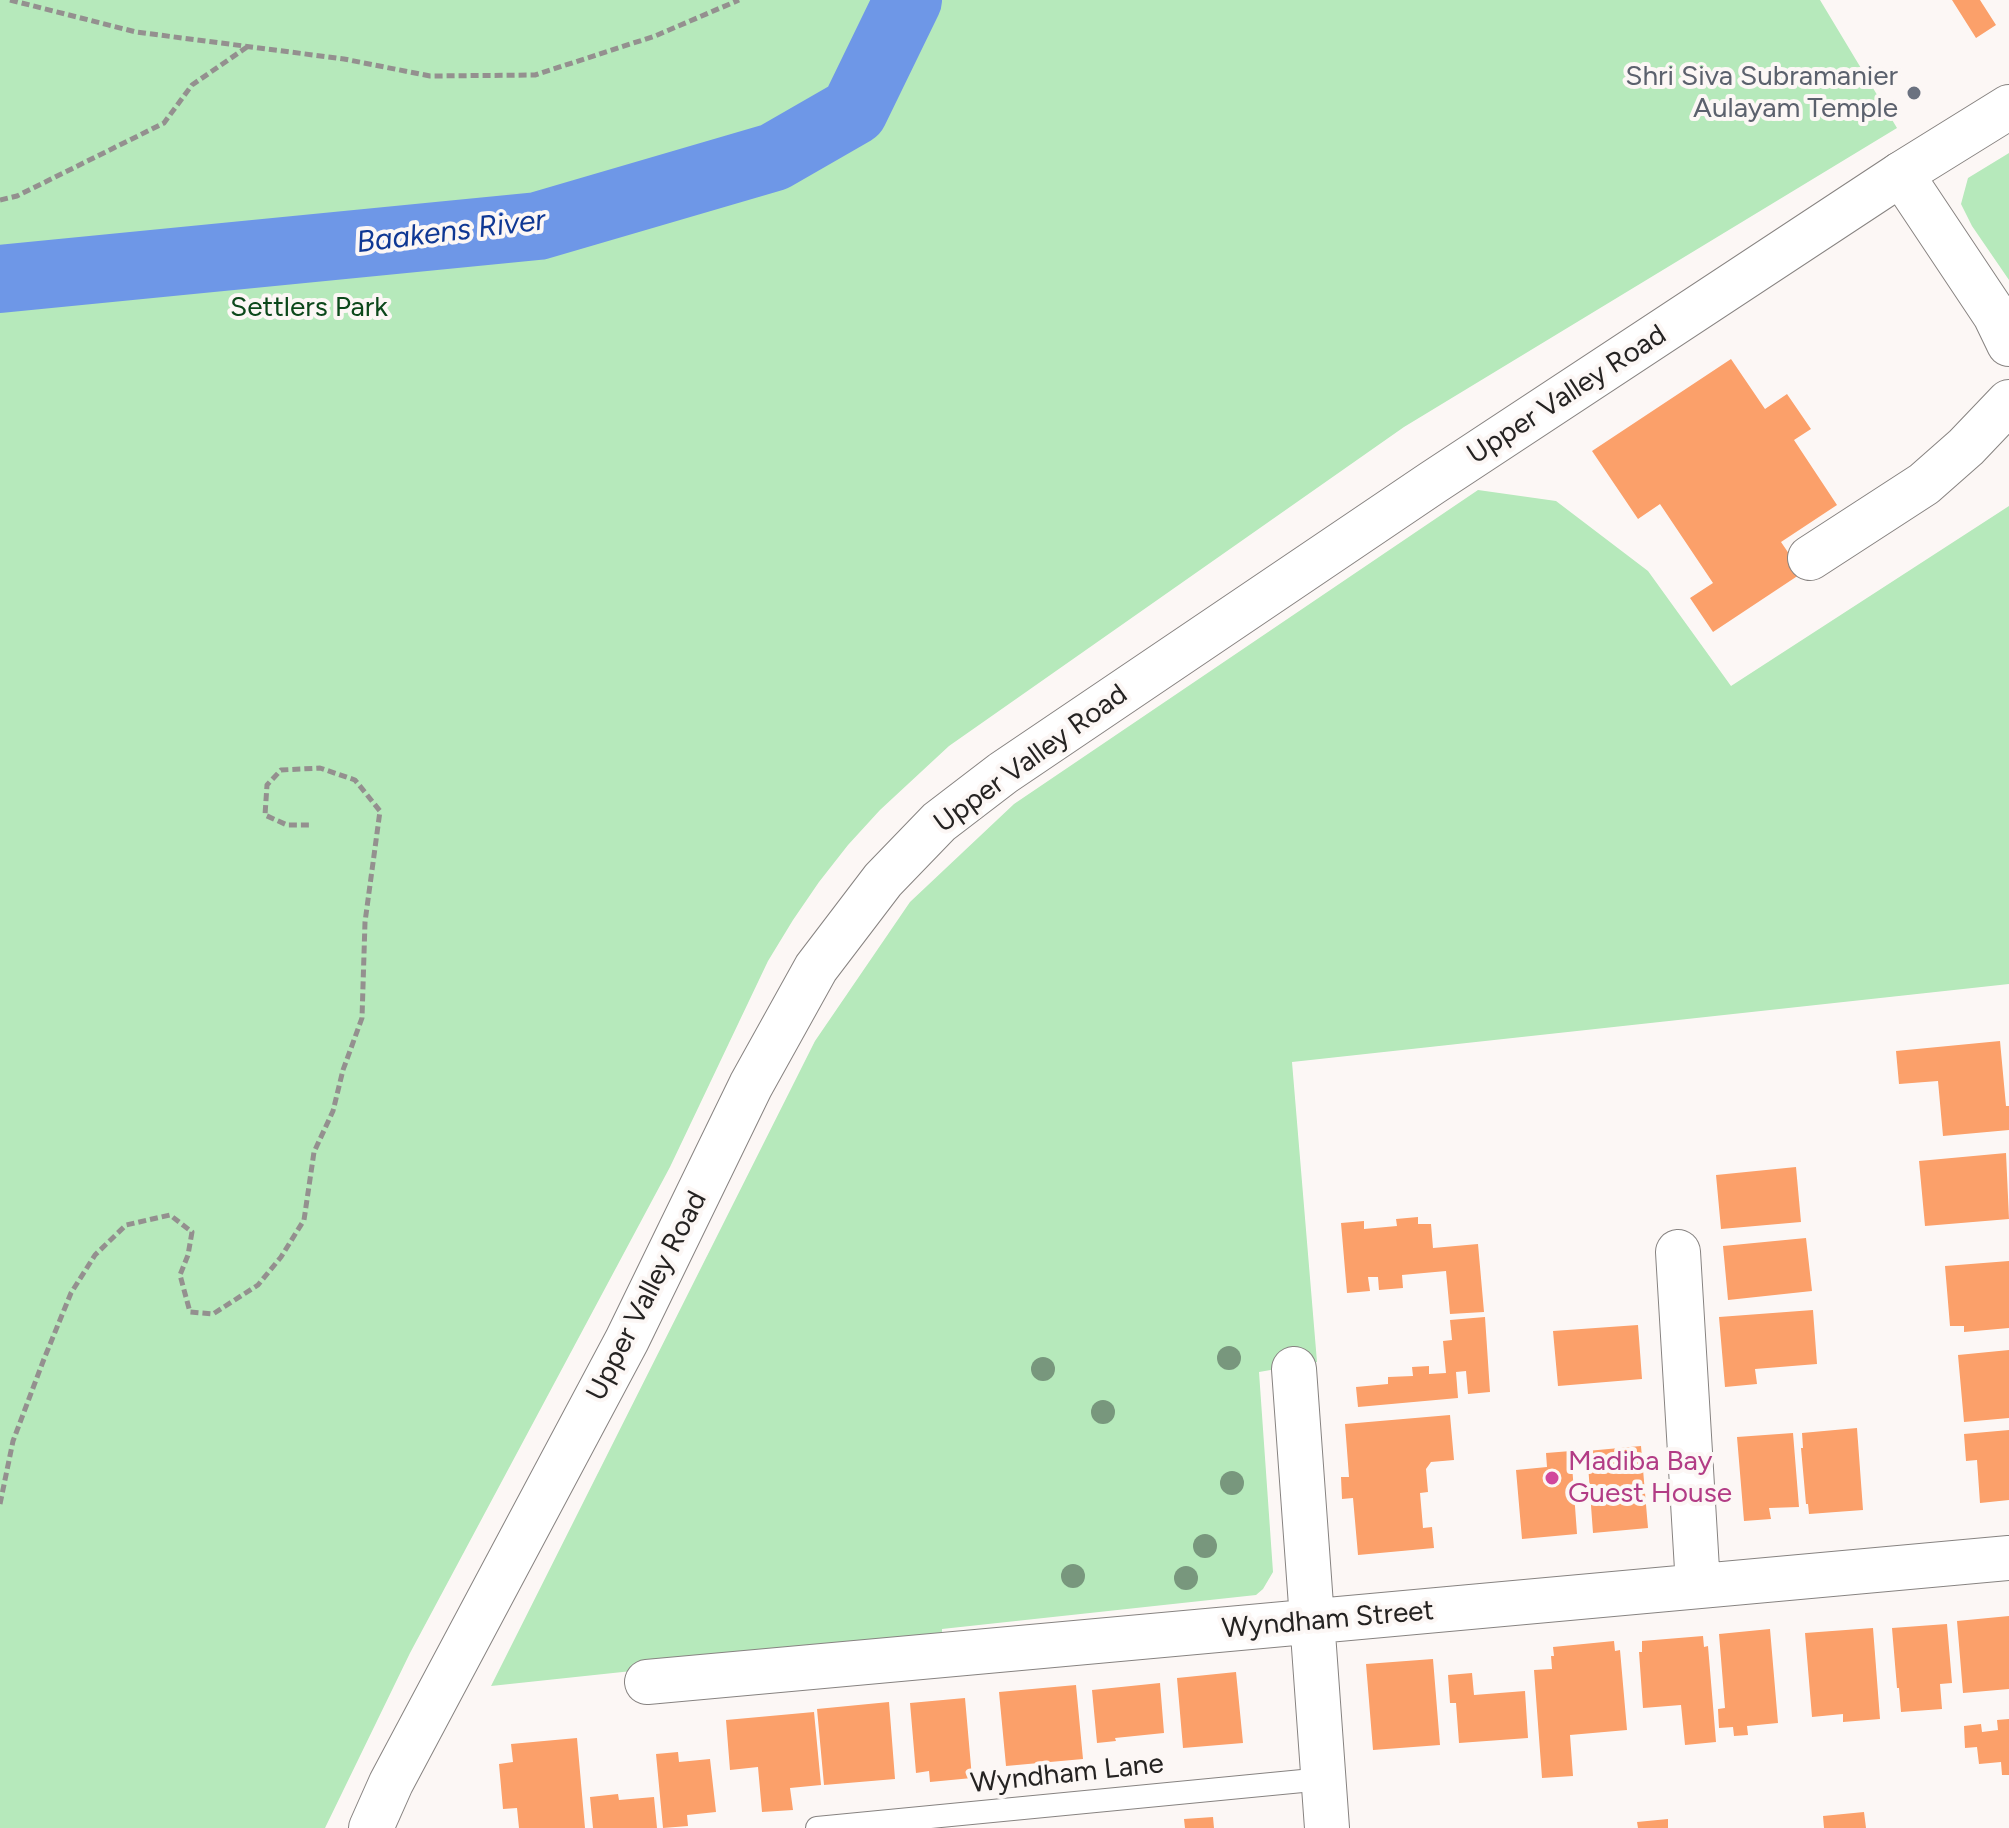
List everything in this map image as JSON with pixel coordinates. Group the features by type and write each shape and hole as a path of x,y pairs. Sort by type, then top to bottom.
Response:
{"street":[{"name":"Upper Valley Road","path":"371,1828 398,1769 627,1340 751,1085 816,968 883,880 939,822 1003,773 1432,483 1901,174 2009,107"},
{"path":"1901,174 1995,315 2009,344"},
{"path":"1810,558 1924,484 1966,447 2009,402"},
{"path":"1678,1252 1698,1586"},
{"path":"1294,1369 1327,1828"},
{"name":"Wyndham Street","path":"647,1682 2009,1558"}],"lane":[{"name":"Wyndham Lane","path":"817,1828 1323,1779"}],"path":[{"path":"10,0 136,32 344,59 430,76 535,75 655,36 739,0"},
{"path":"0,200 17,196 164,123 192,85 248,47"},
{"path":"0,1504 13,1441 71,1293 95,1255 126,1225 170,1215 192,1232 180,1275 190,1312 213,1314 258,1285 281,1257 304,1220 314,1152 333,1111 343,1070 362,1018 365,922 380,811 355,780 320,768 281,770 267,785 265,815 287,825 312,825"}],"green space":[{"name":"Settlers Park","path":"0,0 1820,0 1897,128 1404,427 949,746 880,810 819,882 768,961 670,1167 410,1653 325,1828 0,1828"},
{"path":"2009,153 2009,280 1972,226 1961,204 1968,178"},
{"path":"1478,490 1556,501 1648,571 1731,686 2009,506 2009,984 1292,1062 1317,1362 1259,1372 1273,1572 1256,1595 942,1629 942,1638 491,1686 815,1041 910,902 1014,804"}],"building":[{"path":"1952,0 1980,0 1996,25 1976,38"},
{"path":"1731,359 1765,409 1787,394 1811,429 1794,440 1837,505 1781,542 1802,573 1713,632 1690,598 1713,583 1660,504 1638,519 1592,451"},
{"path":"2000,1041 2006,1106 2009,1106 2009,1130 1943,1136 1938,1081 1899,1084 1896,1051"},
{"path":"2006,1153 2009,1219 1925,1226 1919,1161"},
{"path":"1796,1167 1801,1222 1721,1229 1716,1175"},
{"path":"1418,1217 1418,1224 1431,1224 1433,1248 1478,1244 1484,1312 1450,1314 1446,1271 1402,1275 1403,1288 1379,1290 1378,1277 1368,1277 1370,1291 1347,1293 1341,1223 1364,1221 1364,1229 1397,1226 1396,1219"},
{"path":"1806,1238 1812,1291 1728,1300 1723,1246"},
{"path":"2009,1261 2009,1328 1964,1332 1964,1326 1950,1326 1945,1266"},
{"path":"1813,1310 1817,1364 1755,1369 1757,1384 1725,1387 1719,1317"},
{"path":"1485,1317 1490,1392 1468,1394 1466,1371 1456,1372 1458,1398 1358,1407 1356,1387 1388,1384 1388,1377 1413,1376 1412,1367 1429,1366 1429,1374 1446,1373 1443,1341 1452,1340 1450,1320"},
{"path":"1638,1325 1642,1379 1558,1386 1553,1331"},
{"path":"2009,1350 2009,1418 1964,1422 1958,1355"},
{"path":"1450,1415 1454,1460 1431,1462 1426,1469 1428,1492 1420,1493 1423,1528 1432,1527 1434,1548 1358,1555 1353,1498 1342,1499 1341,1477 1349,1477 1345,1424"},
{"path":"1857,1428 1863,1510 1809,1514 1802,1433"},
{"path":"2009,1430 2009,1500 1980,1503 1977,1460 1966,1461 1964,1434"},
{"path":"1793,1433 1799,1507 1769,1508 1771,1519 1744,1521 1737,1437"},
{"path":"1641,1446 1648,1528 1593,1533 1587,1451"},
{"path":"1571,1451 1577,1534 1522,1539 1516,1470 1547,1467 1546,1453"},
{"path":"2009,1616 2009,1689 1963,1693 1957,1621"},
{"path":"1947,1624 1952,1683 1940,1684 1942,1709 1901,1712 1892,1628"},
{"path":"1873,1628 1880,1719 1843,1722 1843,1714 1812,1717 1805,1633"},
{"path":"1770,1629 1778,1723 1747,1726 1748,1735 1734,1736 1733,1727 1719,1728 1718,1709 1725,1708 1719,1634"},
{"path":"1703,1636 1704,1647 1708,1646 1716,1742 1685,1745 1681,1705 1643,1708 1639,1652 1642,1652 1642,1641"},
{"path":"1614,1641 1615,1651 1620,1650 1627,1730 1570,1735 1573,1776 1542,1778 1534,1670 1552,1669 1553,1647"},
{"path":"1433,1659 1440,1745 1373,1750 1366,1664"},
{"path":"1236,1672 1243,1743 1183,1748 1177,1678"},
{"path":"1472,1673 1474,1695 1525,1691 1528,1738 1459,1743 1456,1703 1450,1703 1448,1675"},
{"path":"1160,1683 1164,1733 1097,1743 1092,1690"},
{"path":"1076,1685 1083,1759 1006,1766 999,1692"},
{"path":"965,1698 972,1778 930,1782 929,1771 916,1773 910,1703"},
{"path":"889,1702 895,1779 824,1785 817,1709"},
{"path":"814,1712 821,1785 790,1788 793,1810 762,1812 758,1767 730,1770 726,1720"},
{"path":"2009,1719 2009,1775 2002,1775 2001,1762 1979,1764 1977,1747 1965,1748 1964,1726 1981,1724 1982,1732 1998,1730 1997,1720"},
{"path":"577,1738 585,1828 519,1828 517,1808 503,1809 499,1764 513,1762 511,1744"},
{"path":"678,1752 679,1762 710,1759 716,1812 687,1815 688,1826 663,1828 656,1754"},
{"path":"618,1794 619,1800 654,1797 657,1828 593,1828 590,1797"},
{"path":"1864,1812 1866,1828 1824,1828 1823,1816"},
{"path":"1213,1817 1214,1828 1185,1828 1184,1819"},
{"path":"1668,1819 1668,1828 1638,1828 1637,1822"}],"waterway":[{"name":"Baakens River","path":"0,279 538,226 774,157 854,111 908,0"}],"place":[{"name":"Shri Siva Subramanier Aulayam Temple","path":"1914,93"},
{"name":"Madiba Bay Guest House","path":"1552,1478"}]}
